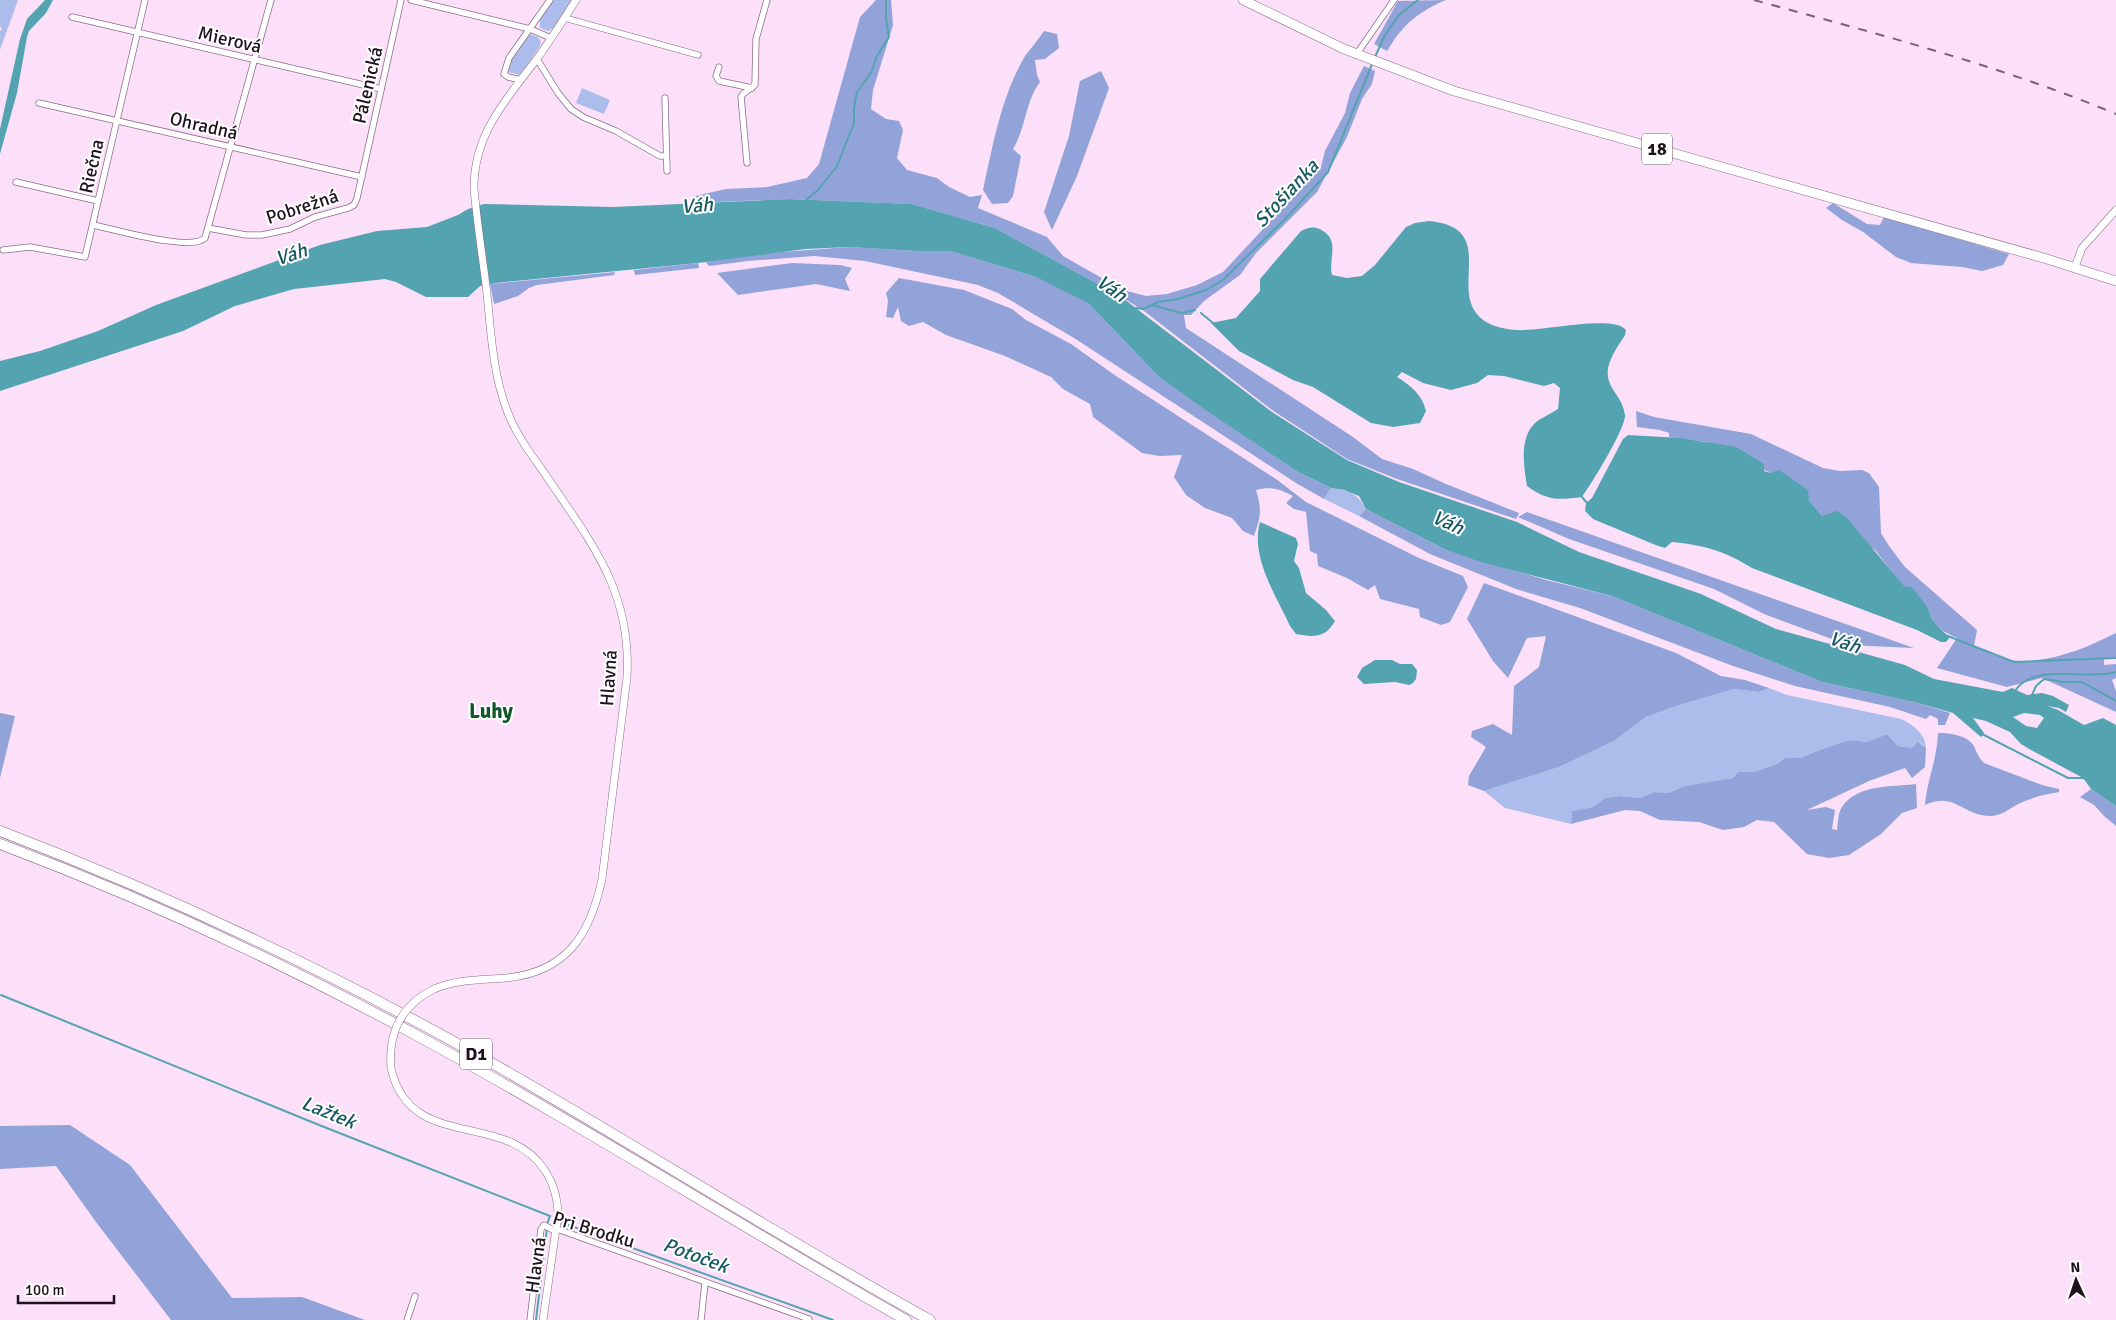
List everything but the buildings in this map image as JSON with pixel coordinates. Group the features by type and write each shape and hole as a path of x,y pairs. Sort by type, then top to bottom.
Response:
{"highway":[{"name":"D1","path":"0,832 98,869 198,912 370,997 539,1091 930,1320"},
{"name":"D1","path":"0,844 91,879 199,926 365,1008 525,1097 906,1320"}],"main road":[{"name":"18","path":"1243,0 1356,55 1462,94 2075,267 2116,281"}],"street":[{"name":"Riečna","path":"3,250 30,247 85,257 145,0"},
{"path":"92,224 168,241 192,244 204,240 271,0"},
{"name":"Pálenická","path":"362,177 402,0"},
{"path":"411,0 530,29 551,38"},
{"path":"521,80 508,77 504,74 504,68 550,0"},
{"name":"Hlavná","path":"543,1320 558,1215 553,1186 536,1158 516,1143 504,1138 443,1125 417,1112 402,1096 392,1077 390,1045 399,1019 415,1000 434,989 455,982 513,977 541,970 562,957 586,929 595,908 602,880 626,676 627,647 624,622 610,576 588,539 528,450 508,413 496,367 475,199 474,172 480,146 492,121 576,0"},
{"path":"747,163 741,100 743,94 755,85 756,39 767,0"},
{"path":"1356,55 1394,0"},
{"name":"Mierová","path":"72,17 381,89"},
{"path":"565,18 698,55"},
{"path":"537,58 558,93 571,109 583,117 616,131 660,156 666,156"},
{"path":"719,67 716,76 719,81 752,88"},
{"path":"665,98 668,149 666,156 667,171"},
{"name":"Ohradná","path":"39,103 362,177"},
{"name":"Pobrežná","path":"208,228 250,236 290,229 315,217 348,208 354,204 362,177"},
{"path":"16,182 98,200"},
{"path":"2075,267 2082,248 2116,210"},
{"name":"Pri Brodku","path":"530,1320 541,1229 544,1226 555,1228 809,1319"},
{"path":"701,1320 705,1282"},
{"path":"406,1320 415,1296"}],"shaded area":[{"path":"0,0 18,0 0,50 0,31 2,30 0,26"},
{"path":"553,0 572,0 553,28 548,31 540,28 540,20"},
{"path":"876,0 891,0 893,25 873,90 871,109 886,119 899,121 903,130 897,158 907,170 937,178 949,187 970,197 982,195 978,208 1047,237 1063,256 1123,290 1146,296 1167,294 1197,285 1223,272 1321,167 1325,151 1345,113 1350,93 1364,66 1375,71 1372,84 1362,99 1347,137 1317,192 1256,253 1240,275 1204,301 1191,315 1184,315 1186,328 1353,437 1382,459 1413,469 1519,513 1516,519 1397,479 1347,459 1272,410 1144,311 995,228 912,204 790,199 695,203 695,196 726,189 767,187 807,178 819,164 860,17"},
{"path":"1446,0 1427,9 1410,21 1387,51 1374,44 1398,1"},
{"path":"1044,31 1057,34 1059,48 1045,59 1035,60 1040,82 1031,98 1021,132 1013,149 1021,156 1013,196 1008,203 992,204 983,190 994,139 1004,105 1025,56"},
{"path":"530,34 538,37 541,42 540,46 520,75 508,72 508,64 527,35"},
{"path":"1101,71 1109,88 1077,176 1052,230 1044,212 1069,136 1080,81"},
{"path":"582,88 610,100 604,114 576,103"},
{"path":"1833,203 1867,224 1880,225 1884,217 2009,254 2003,265 1982,271 1962,267 1911,263 1896,257 1863,232 1826,208"},
{"path":"849,247 950,251 1036,277 1065,290 1088,303 1159,377 1298,472 1331,488 1324,499 1296,483 1074,338 998,293 978,285 865,261 815,256 709,266 706,262 756,254"},
{"path":"698,263 699,268 635,275 634,270"},
{"path":"792,263 840,265 852,268 845,279 850,291 816,284 738,295 717,273"},
{"path":"615,272 614,275 537,285 518,296 494,304 490,284"},
{"path":"899,278 964,290 1012,309 1026,320 1071,344 1116,376 1276,479 1306,502 1419,558 1463,576 1468,587 1450,622 1441,625 1420,617 1419,609 1380,599 1375,585 1368,590 1347,578 1318,566 1317,554 1310,551 1306,512 1294,509 1286,503 1293,496 1275,489 1256,490 1260,513 1254,536 1243,531 1232,518 1205,508 1186,495 1174,477 1182,455 1159,456 1142,453 1093,417 1090,404 1063,389 1051,377 1005,356 946,335 923,322 909,326 901,321 898,307 893,318 886,317 888,301 886,293"},
{"path":"1636,411 1654,417 1751,434 1823,468 1840,471 1862,470 1869,473 1879,487 1881,533 1905,567 1977,630 1974,646 2007,659 2032,661 2069,653 2116,633 2116,657 2104,659 2104,665 2116,664 2116,678 2112,680 2116,691 2116,712 2042,678 2007,687 1937,668 1957,638 1941,630 1932,619 1928,608 1904,587 1875,550 1822,516 1809,500 1771,473 1707,442 1669,437 1669,433 1660,430 1637,427"},
{"path":"1331,488 1343,490 1356,496 1366,509 1359,516 1324,499"},
{"path":"1366,509 1444,549 1546,580 1612,596 1822,682 1918,703 1950,713 1945,725 1938,725 1938,719 1930,715 1926,719 1890,707 1795,686 1733,666 1580,608 1516,589 1430,554 1359,516"},
{"path":"1527,512 1914,648 1848,645 1764,614 1714,589 1569,539 1518,517"},
{"path":"1484,583 1676,653 1721,676 1745,680 1769,688 1759,692 1734,689 1676,706 1646,717 1614,741 1559,767 1484,791 1468,785 1469,776 1486,747 1471,737 1472,731 1493,724 1512,735 1514,686 1539,667 1546,636 1527,638 1508,678 1493,661 1467,619"},
{"path":"1769,688 1787,695 1901,719 1921,734 1926,748 1919,742 1912,748 1898,746 1887,734 1867,742 1850,740 1800,758 1785,758 1777,764 1754,772 1738,772 1733,778 1684,786 1669,793 1654,792 1640,798 1620,796 1605,798 1593,807 1572,811 1571,824 1505,808 1484,791 1559,767 1614,741 1646,717 1676,706 1734,689 1759,692"},
{"path":"0,713 15,716 0,778"},
{"path":"1938,733 1963,737 1971,742 1984,763 2042,785 2059,789 2059,792 2028,800 1994,816 1980,815 1951,802 1935,801 1925,805"},
{"path":"1887,734 1898,746 1912,748 1918,742 1926,748 1925,767 1912,778 1905,768 1869,781 1807,810 1826,807 1835,810 1832,829 1837,830 1841,809 1857,794 1876,788 1916,784 1917,808 1902,813 1881,834 1849,855 1829,858 1807,854 1774,822 1757,820 1744,827 1723,830 1699,822 1660,820 1640,811 1625,810 1571,824 1572,811 1593,807 1605,798 1620,796 1640,798 1654,792 1669,793 1684,786 1733,778 1738,772 1754,772 1777,764 1785,758 1800,758 1850,740 1867,742"},
{"path":"2091,789 2116,806 2116,826 2094,805 2080,797"},
{"path":"70,1125 130,1165 232,1298 302,1297 365,1320 171,1320 56,1166 0,1169 0,1126"}],"water":[{"path":"45,0 53,0 46,13 29,31 17,93 0,154 0,129 20,39 27,19"},
{"name":"Váh","path":"790,199 912,204 995,228 1120,296 1272,412 1347,460 1399,482 1517,522 1579,552 1701,594 1776,629 1905,665 1934,679 2003,692 2012,688 2027,695 2042,693 2053,696 2069,705 2066,712 2059,708 2048,706 2084,725 2103,718 2116,725 2116,806 2091,789 2083,778 2021,744 2010,732 1986,721 1973,718 1984,733 1981,737 1953,713 1918,703 1822,682 1612,596 1481,562 1444,549 1366,509 1359,496 1344,490 1331,488 1298,472 1207,411 1159,377 1088,303 1036,277 950,251 849,247 806,249 698,263 496,283 480,286 468,297 426,297 396,282 385,279 294,289 235,306 183,331 0,391 0,361 40,351 98,331 156,305 320,245 377,231 427,227 484,204 613,207","holes":["2024,713 2040,715 2044,718 2037,728 2026,726 2013,717"]},
{"path":"1429,221 1451,226 1463,236 1468,249 1470,297 1475,311 1488,323 1514,330 1592,323 1619,325 1626,330 1608,369 1610,383 1623,408 1624,422 1593,481 1582,497 1566,499 1547,497 1527,486 1524,454 1526,438 1534,424 1558,409 1560,388 1554,383 1544,386 1504,376 1488,375 1477,383 1451,390 1423,383 1402,372 1397,377 1415,391 1422,400 1426,411 1420,423 1393,427 1371,423 1313,387 1293,380 1239,351 1211,323 1236,318 1260,291 1260,279 1301,231 1315,228 1328,235 1332,245 1332,275 1347,278 1362,276 1375,265 1406,227 1415,223"},
{"path":"1628,435 1681,438 1736,447 1764,464 1764,471 1771,473 1779,470 1808,490 1809,500 1822,516 1837,511 1847,518 1904,586 1912,587 1928,608 1932,619 1950,637 1946,642 1941,642 1917,630 1752,568 1714,550 1672,542 1665,548 1593,519 1585,511 1586,503 1592,498 1623,439"},
{"path":"1260,522 1296,538 1298,544 1294,561 1299,568 1306,593 1326,610 1335,621 1322,634 1307,636 1296,634 1290,626 1261,562 1258,549"},
{"path":"1375,660 1392,660 1400,664 1412,664 1417,670 1416,679 1409,685 1395,682 1364,684 1357,677 1362,668"}],"waterway":[{"path":"806,200 818,190 837,166 854,123 857,92 871,73 877,56 889,37 886,0"},
{"name":"Stošianka","path":"1375,57 1385,35 1399,15 1418,0"},
{"name":"Stošianka","path":"1136,308 1143,309 1158,302 1178,299 1206,290 1223,280 1287,217 1328,172 1372,64"},
{"path":"1152,305 1181,313 1195,310"},
{"path":"1201,313 1213,323"},
{"path":"1582,497 1587,503"},
{"path":"1948,636 2014,662 2116,658"},
{"path":"2015,691 2023,682 2034,677 2116,672"},
{"path":"2032,695 2036,686 2044,679 2082,682 2116,701"},
{"path":"1982,734 2068,778 2084,778"},
{"name":"Lažtek","path":"1,995 319,1125 550,1216 547,1224"},
{"name":"Potoček","path":"560,1222 833,1320"},
{"name":"Lažtek","path":"536,1320 547,1228"}],"railway":[{"path":"1754,0 1982,65 2072,96 2116,114"}],"district":[{"name":"Luhy","path":"491,711"}]}
